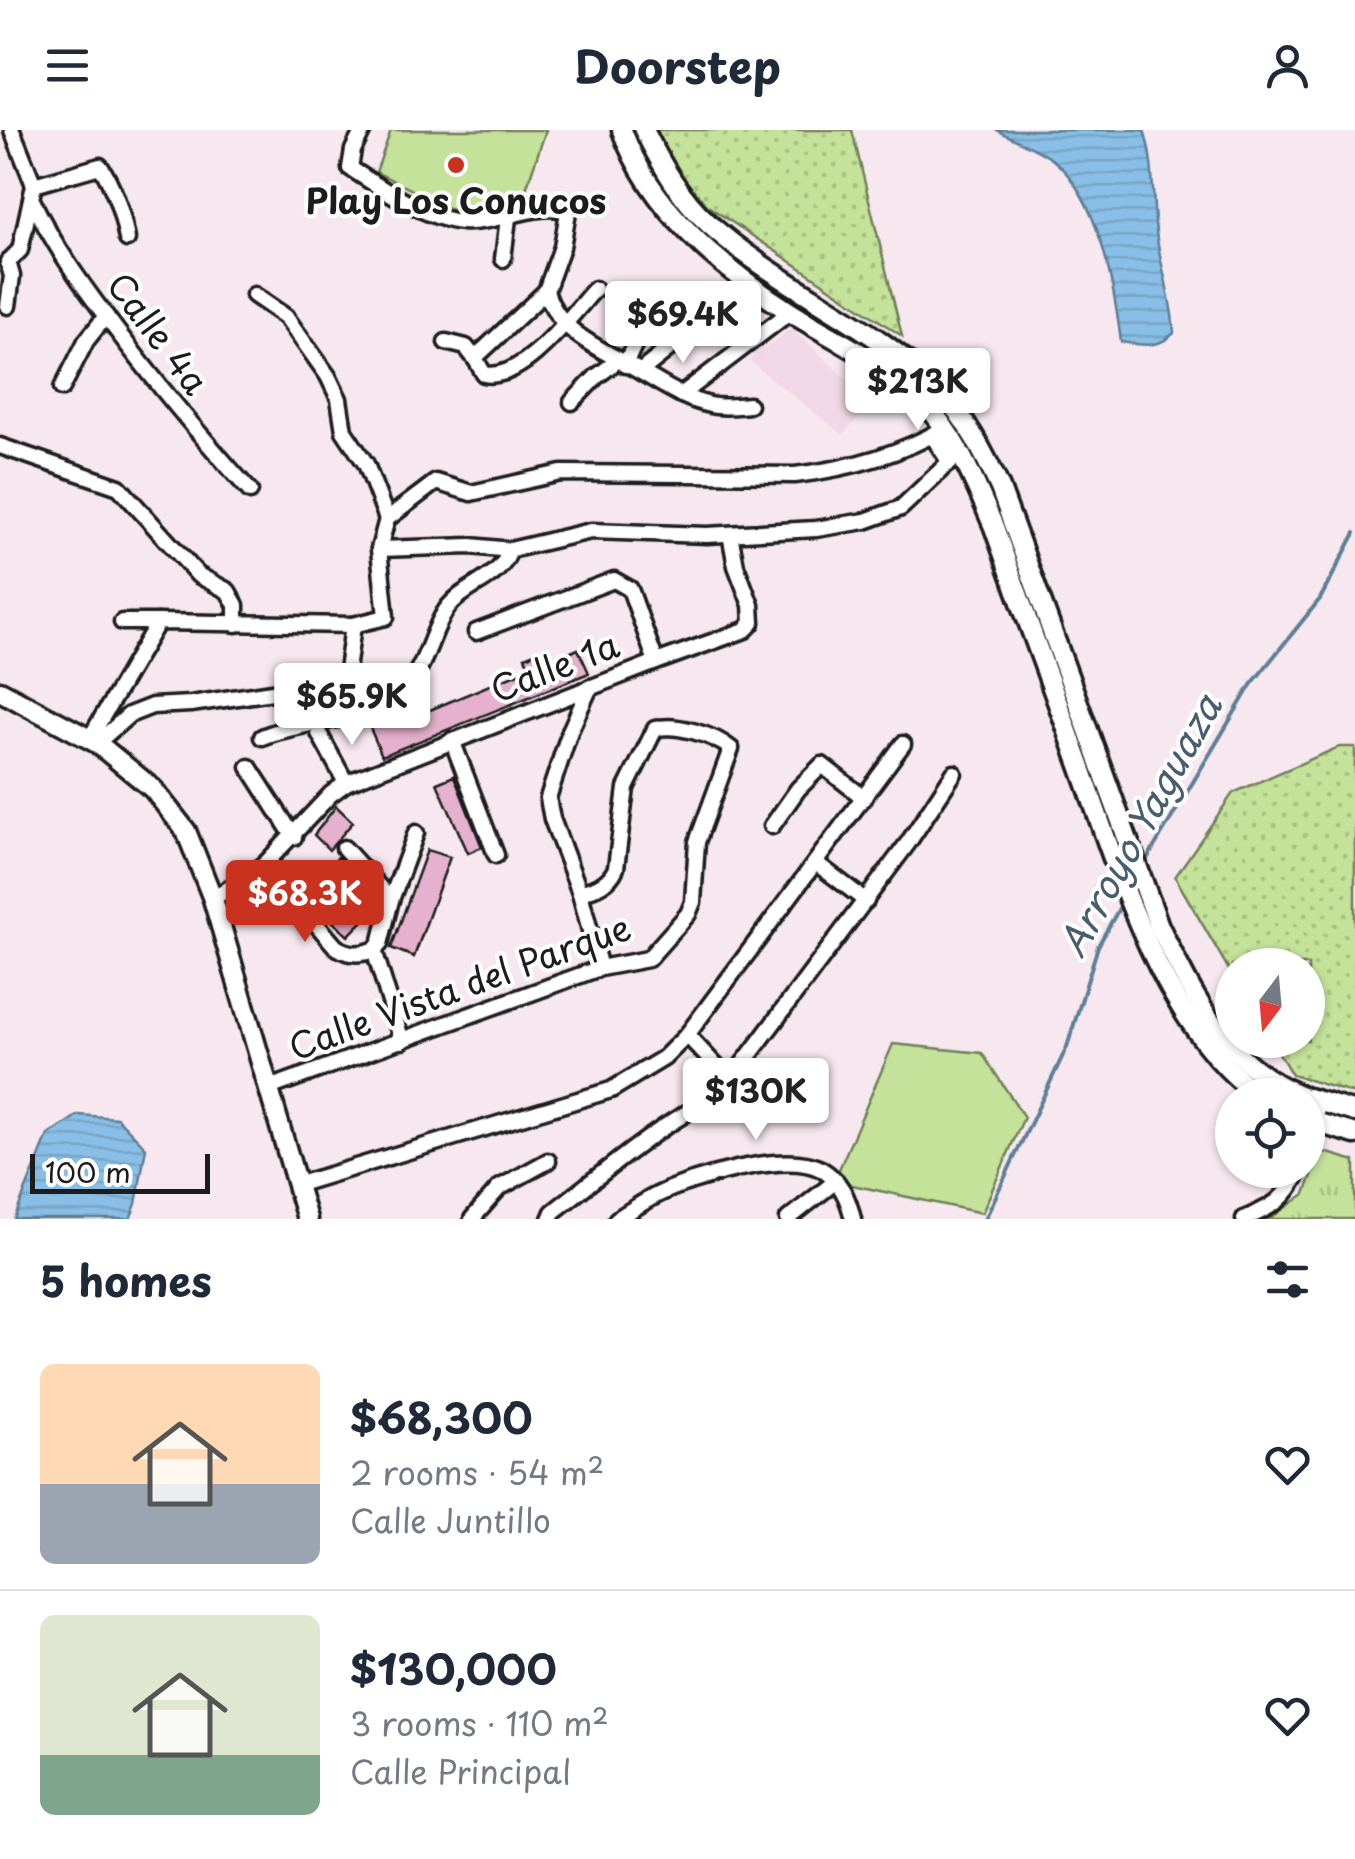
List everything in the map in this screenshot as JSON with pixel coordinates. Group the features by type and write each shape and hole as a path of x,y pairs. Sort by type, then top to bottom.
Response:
{"street":[{"path":"8,306 12,285 4,263 20,250 34,185 12,130"},
{"path":"362,130 350,168 434,215 462,222 508,218 538,210 563,208 568,212 562,247 546,291 476,360"},
{"path":"622,130 638,167 676,218 728,268 790,312 866,354 922,401 994,527 1146,942 1203,1038 1238,1078"},
{"path":"644,130 669,177 707,223 881,340 942,393 965,423 1000,488 1159,926 1191,990 1220,1036 1256,1071 1269,1078"},
{"path":"34,185 100,166 123,213 127,239"},
{"name":"Calle 4a","path":"32,202 58,249 106,316 183,418 250,491"},
{"path":"503,259 508,218"},
{"path":"446,342 466,347 484,374 494,375 523,361 567,326 595,289"},
{"path":"546,291 555,313 567,326 621,363 710,405 750,406"},
{"path":"122,622 354,625 386,617 379,549 387,519 366,464 344,430 339,399 328,376 286,317 254,295"},
{"path":"572,402 596,377 621,363 651,308"},
{"path":"681,394 790,312"},
{"path":"62,388 86,341 106,316"},
{"path":"640,371 697,326"},
{"path":"387,519 436,482 471,492 561,473 795,475 897,451 938,432"},
{"path":"0,446 120,487 198,575 228,590 236,604 236,624"},
{"path":"379,549 471,546 510,550 591,531 730,534 816,529 879,518 901,508 955,458"},
{"name":"Calle 1a","path":"214,898 264,864 346,783 740,633 752,623 730,534"},
{"path":"262,737 284,728 356,714 381,706 400,694 426,660 450,604 496,573 510,550"},
{"path":"476,632 614,580 630,589 656,662"},
{"path":"94,741 158,622"},
{"path":"344,694 354,625"},
{"path":"590,687 570,731 548,798 600,968"},
{"path":"0,690 94,741 153,789 186,831 214,898 306,1219"},
{"path":"94,741 128,715 152,706 279,691 400,694"},
{"name":"Calle Vista del Parque","path":"269,1088 600,968 648,959 688,914 698,842 731,748 723,742 666,726 655,729 626,788 612,877 580,894"},
{"path":"319,734 346,783"},
{"path":"452,740 496,855"},
{"path":"296,1185 610,1090 664,1058 687,1034 903,744"},
{"path":"1079,762 1098,756"},
{"path":"772,826 826,759 864,798"},
{"path":"249,768 294,837"},
{"path":"550,1219 553,1212 618,1161 704,1105 730,1081 866,901 954,773"},
{"path":"264,864 336,947 346,953 361,954 380,944 391,900 416,833"},
{"path":"344,848 391,900"},
{"path":"816,864 866,901"},
{"path":"374,950 402,1042"},
{"path":"687,1034 730,1081"},
{"path":"1325,1103 1355,1112"},
{"path":"1325,1125 1355,1134"},
{"path":"472,1219 499,1188 548,1161"},
{"path":"617,1219 658,1194 685,1184 760,1165 804,1163 836,1180 848,1197 853,1219"},
{"path":"788,1219 836,1180"},
{"path":"1244,1219 1269,1208 1291,1188"}],"shaded area":[{"path":"791,328 872,402 843,435 749,361"}],"green space":[{"name":"Play Los Conucos","path":"391,130 546,130 522,201 451,209 376,172"},
{"path":"655,130 852,130 902,336 708,206 666,158"},
{"path":"1339,747 1355,747 1355,1094 1325,1085 1325,1078 1292,1075 1282,1058 1325,1058 1325,948 1216,948 1175,877 1233,793"},
{"path":"893,1044 982,1053 1024,1117 982,1213 834,1181"},
{"path":"1325,1152 1355,1161 1355,1219 1269,1219 1305,1194 1307,1188 1325,1188"}],"water":[{"path":"997,130 1144,130 1157,239 1174,333 1149,345 1121,342 1109,270 1082,196 1053,160"},
{"path":"78,1115 117,1118 146,1148 130,1219 14,1219 48,1135"}],"building":[{"path":"578,649 589,673 382,756 370,728 423,707 425,712 530,668 525,657 539,651 544,664"},
{"path":"454,776 482,847 468,853 437,783"},
{"path":"336,806 353,822 329,850 314,835"},
{"path":"427,850 450,857 414,957 391,948"},
{"path":"338,857 368,891 352,907 364,920 348,936 307,897 328,875 324,872"}],"waterway":[{"name":"Arroyo Yaguaza","path":"1144,864 1251,685 1320,599 1355,533"},
{"name":"Arroyo Yaguaza","path":"985,1219 1067,1047 1098,946 1122,903"}],"place":[{"name":"Play Los Conucos","path":"456,165"}]}
